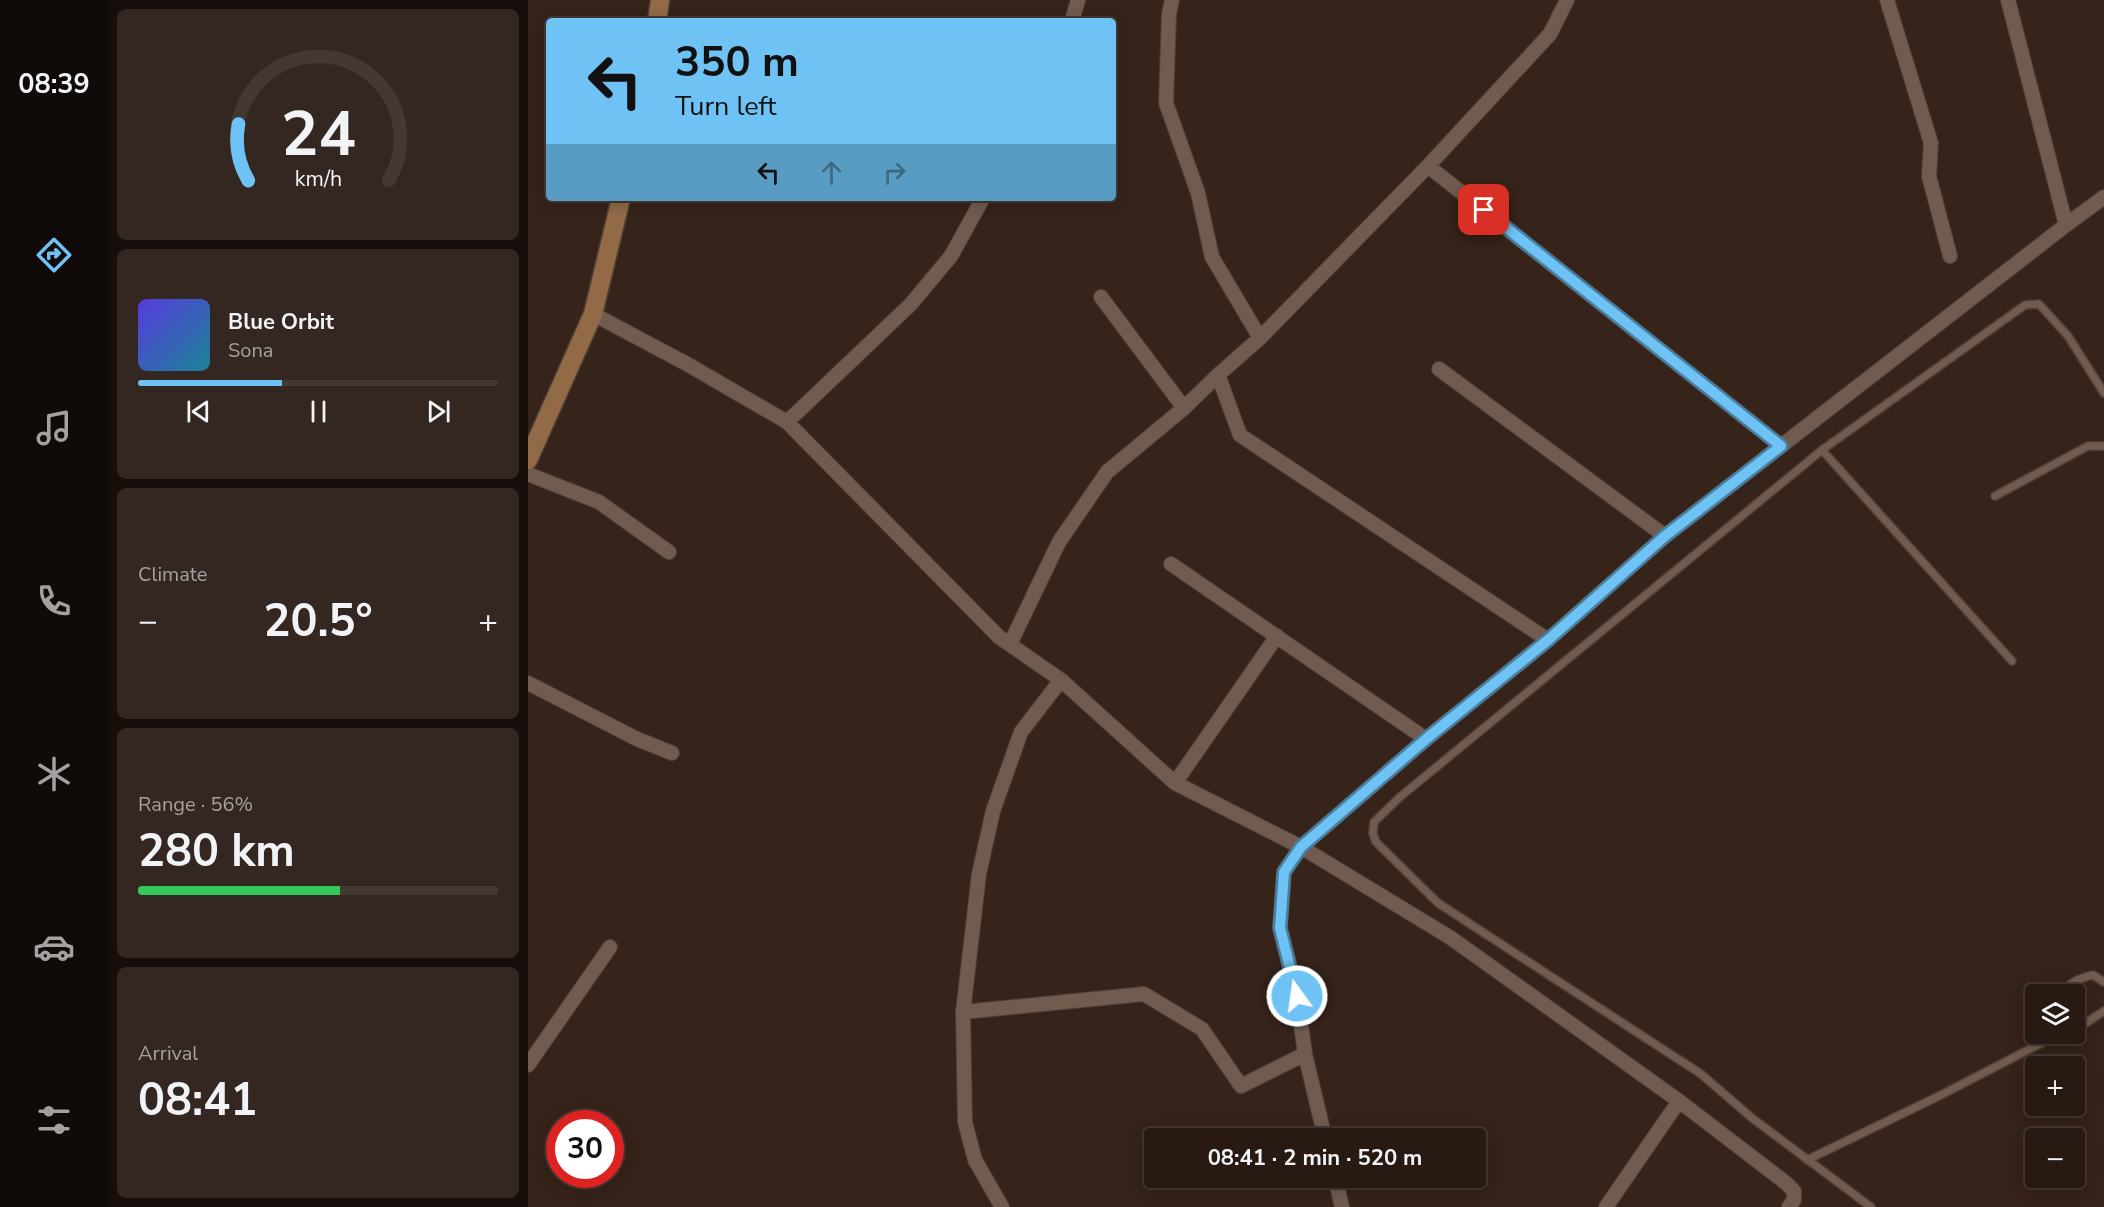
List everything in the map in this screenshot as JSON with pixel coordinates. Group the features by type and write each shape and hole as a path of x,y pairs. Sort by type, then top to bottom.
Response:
{"main road":[{"path":"657,18 660,0"},
{"path":"528,460 593,314 620,201"}],"street":[{"path":"1073,18 1078,0"},
{"path":"1172,0 1169,14 1166,103 1198,193 1212,257 1260,338"},
{"path":"1010,644 1059,542 1107,472 1184,408 1260,338 1428,166 1550,34 1568,0"},
{"path":"1887,0 1931,143 1929,176 1950,256"},
{"path":"2008,0 2066,225"},
{"path":"1428,166 1781,446"},
{"path":"1323,1128 1305,1054 1297,996 1280,928 1284,872 1301,847 1426,739 1548,640 1665,536 2104,197"},
{"path":"787,422 911,304 951,256 981,201"},
{"path":"1101,297 1184,408"},
{"path":"593,314 687,364 787,422 999,637 1061,680 1175,783 1301,847 1451,938 1679,1101 1786,1183 1794,1191 1794,1200 1789,1207"},
{"path":"1439,369 1665,536"},
{"path":"1218,375 1240,435 1548,640"},
{"path":"528,474 599,502 669,552"},
{"path":"1171,564 1426,739"},
{"path":"1175,783 1277,636"},
{"path":"1002,1207 975,1160 965,1122 963,1012 979,873 993,811 1021,732 1061,680"},
{"path":"528,683 637,739 672,753"},
{"path":"528,1065 610,947"},
{"path":"963,1012 1144,994 1202,1029 1241,1086 1305,1054"},
{"path":"1606,1207 1679,1101"},
{"path":"1337,1188 1342,1207"}],"lane":[{"path":"1871,1207 1752,1118 1701,1074 1438,903 1376,842 1373,834 1374,822 1391,805 1822,450 2025,305 2039,304 2068,336 2104,393"},
{"path":"1995,495 2088,446 2104,446"},
{"path":"1822,450 2012,661"},
{"path":"2072,984 2078,979 2093,975 2104,982"},
{"path":"2085,1023 2104,1011"},
{"path":"1807,1161 2040,1044"}],"route":[{"path":"1297,996 1280,928 1284,872 1301,847 1426,739 1548,640 1665,536 1781,446 1484,210"}]}
